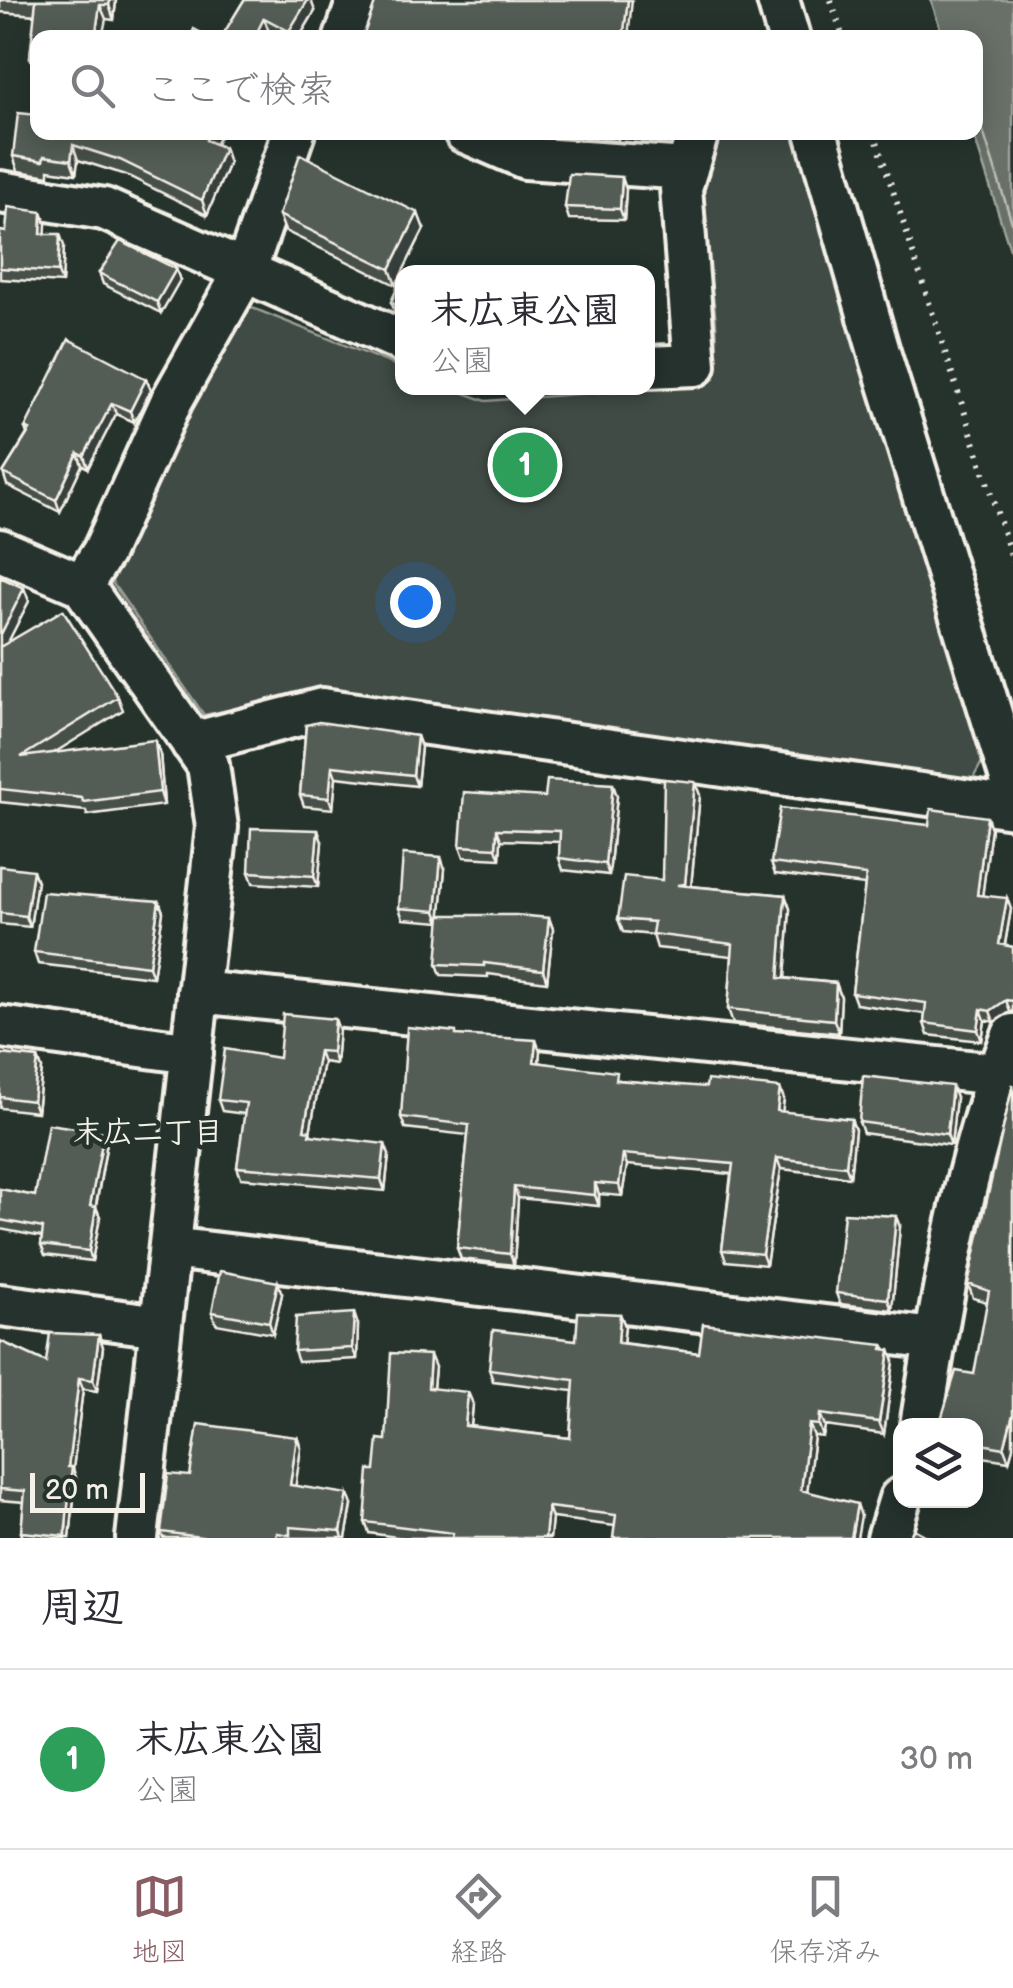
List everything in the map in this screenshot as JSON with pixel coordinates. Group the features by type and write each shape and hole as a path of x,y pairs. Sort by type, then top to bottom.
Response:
{"street":[{"path":"348,30 358,0"},
{"path":"82,586 103,552 172,400 246,269 291,140"},
{"path":"484,140 525,158 693,150 681,188 695,365 655,367"},
{"path":"818,140 879,352 1013,786"},
{"path":"0,192 104,209 395,338"},
{"path":"0,550 82,586 208,765 217,827 137,1538"},
{"path":"192,743 322,709 1013,807"},
{"path":"198,992 997,1074"},
{"path":"0,1026 192,1053"},
{"path":"922,1418 934,1340 969,1182 997,1074 1013,1034"},
{"path":"170,1248 934,1340"},
{"path":"0,1305 161,1326"},
{"path":"888,1538 897,1508"}],"path":[{"path":"831,0 840,30"},
{"path":"877,140 1013,562"}],"shaded area":[{"path":"719,140 798,140 986,755 972,780 323,691 204,715 111,581 125,526 235,301 395,365 395,395 470,395 486,401 563,395 655,395 655,388 704,384 716,347 714,303 703,235 702,205"}],"water":[{"path":"931,0 1013,0 1013,259 975,140 983,140 983,30 941,30"}],"building":[{"path":"36,0 110,0 109,5 100,5 96,30 33,30"},
{"path":"244,0 308,0 290,30 264,18 258,30 226,30"},
{"path":"376,0 628,0 624,30 365,30"},
{"path":"18,113 30,114 30,140 206,140 224,148 202,200 120,160 73,145 71,160 13,156"},
{"path":"300,154 418,213 390,269 279,215"},
{"path":"569,174 622,177 620,209 565,207"},
{"path":"8,207 42,212 41,234 60,234 58,272 0,268 0,231 6,232"},
{"path":"120,241 176,269 157,302 99,273"},
{"path":"69,339 146,379 130,411 112,403 84,456 78,453 56,500 3,473 30,430 25,428"},
{"path":"0,577 24,588 0,636"},
{"path":"63,610 118,697 21,757 155,740 160,792 83,802 82,798 0,789 0,647"},
{"path":"319,722 417,736 413,775 332,766 329,798 300,795 306,725"},
{"path":"664,779 695,782 685,884 677,885 785,895 779,978 836,983 834,1020 728,1009 733,944 652,934 654,922 618,919 624,876 662,880"},
{"path":"547,780 613,784 605,864 559,858 560,831 497,829 496,848 460,846 464,792 545,797"},
{"path":"780,808 929,825 931,809 987,817 977,895 1007,898 999,944 1013,947 1013,1001 1006,1000 990,1011 981,1009 978,1030 924,1023 926,1003 852,993 866,875 771,863"},
{"path":"251,828 318,830 314,876 249,872"},
{"path":"403,854 441,857 436,911 399,908"},
{"path":"0,866 33,870 26,916 0,913"},
{"path":"43,892 159,901 149,966 34,952"},
{"path":"441,915 549,918 543,970 484,963 437,964"},
{"path":"283,1014 335,1019 332,1052 319,1051 304,1130 310,1131 309,1135 385,1144 381,1179 237,1167 246,1103 218,1100 225,1049 279,1058"},
{"path":"407,1027 456,1035 536,1040 534,1062 617,1072 616,1080 706,1087 707,1080 780,1088 777,1111 851,1119 846,1166 777,1158 762,1254 722,1250 733,1164 623,1154 619,1185 595,1183 595,1195 514,1187 510,1254 457,1248 469,1125 401,1117"},
{"path":"0,1054 38,1058 33,1101 0,1097"},
{"path":"863,1076 952,1086 947,1134 859,1122"},
{"path":"1013,1084 1013,1414 1004,1448 983,1444 983,1418 941,1418 956,1371 974,1374 989,1291 968,1284"},
{"path":"48,1124 104,1132 90,1206 96,1207 89,1251 41,1245 43,1228 0,1220 0,1189 35,1196"},
{"path":"844,1213 896,1216 888,1299 836,1293"},
{"path":"220,1271 278,1282 269,1322 212,1312"},
{"path":"578,1312 620,1314 618,1343 699,1353 703,1324 883,1345 882,1349 890,1350 879,1422 820,1414 819,1425 809,1424 801,1490 857,1504 851,1538 613,1538 616,1515 548,1507 545,1538 452,1538 453,1533 365,1522 369,1470 375,1470 378,1439 386,1440 391,1353 430,1355 428,1388 468,1392 465,1426 570,1438 574,1380 489,1369 493,1330 576,1340"},
{"path":"354,1313 352,1348 294,1351 296,1317"},
{"path":"50,1333 99,1335 93,1380 79,1378 68,1467 72,1467 65,1536 21,1532 25,1491 0,1489 0,1341 46,1362"},
{"path":"198,1424 297,1437 290,1485 348,1494 341,1531 290,1527 290,1535 277,1533 276,1538 209,1538 161,1532 168,1474 190,1476"},
{"path":"914,1529 930,1538 908,1538"}],"place":[{"name":"末広東公園","path":"525,465"}],"district":[{"name":"末広二丁目","path":"148,1132"}]}
